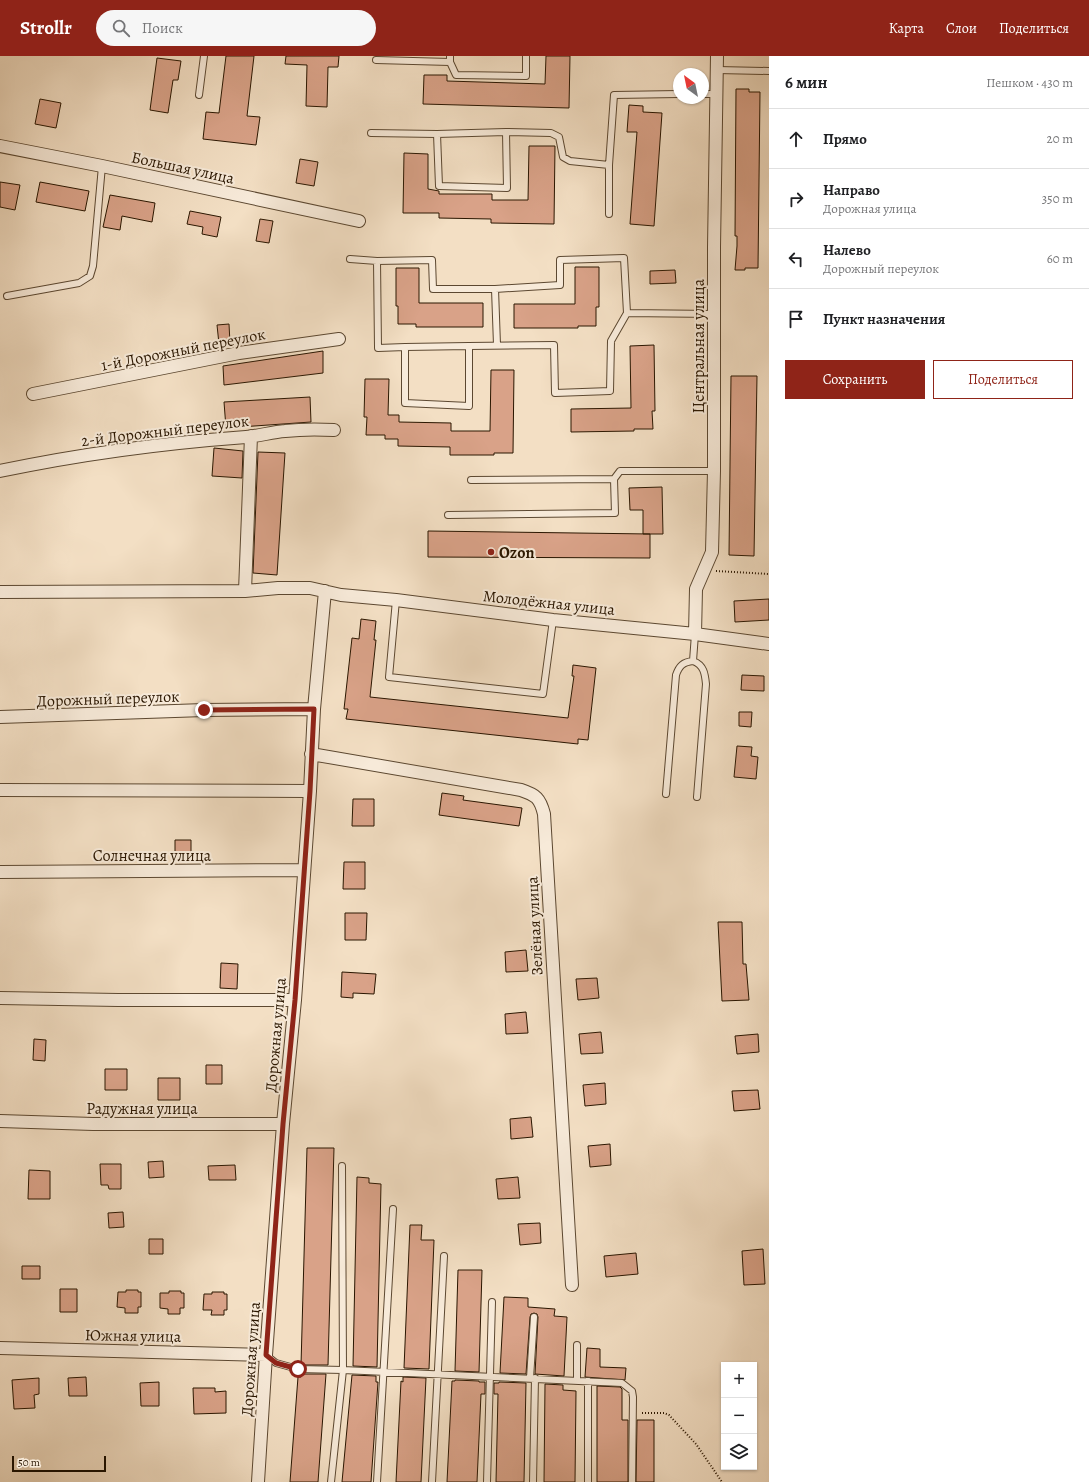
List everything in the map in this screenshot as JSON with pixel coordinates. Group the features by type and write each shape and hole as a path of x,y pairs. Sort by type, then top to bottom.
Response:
{"street":[{"name":"Центральная улица","path":"695,634 696,588 712,552 717,56"},
{"name":"Большая улица","path":"0,146 102,166 359,221"},
{"name":"1-й Дорожный переулок","path":"33,394 239,353 339,338"},
{"name":"2-й Дорожный переулок","path":"0,471 40,463 177,442 251,436 285,431 312,429 334,430"},
{"path":"245,591 251,436"},
{"name":"Молодёжная улица","path":"0,592 245,591 278,588 310,588 341,595 396,600 553,620 695,634 769,644"},
{"name":"Дорожная улица","path":"258,1482 283,1124 295,1000 310,791 314,709 325,591"},
{"name":"Дорожный переулок","path":"0,717 204,710 314,709"},
{"name":"Зелёная улица","path":"311,754 520,790 534,795 541,803 544,814 572,1285"},
{"path":"0,790 310,791"},
{"name":"Солнечная улица","path":"0,872 304,870"},
{"path":"0,998 295,1000"},
{"name":"Радужная улица","path":"0,1121 93,1124 283,1124"},
{"name":"Южная улица","path":"0,1348 266,1355"}],"lane":[{"path":"199,95 204,56"},
{"path":"376,60 450,59 456,76 526,76 526,56"},
{"path":"717,70 769,71"},
{"path":"609,214 609,165 614,95 673,94"},
{"path":"709,94 716,94"},
{"path":"437,134 439,186 507,188 506,132"},
{"path":"371,133 437,134 551,132 560,137 563,157 570,161 609,165"},
{"path":"7,296 79,283 90,276 93,266 102,166"},
{"path":"350,259 377,261 432,260 433,289 495,289 560,285 560,260 624,258 627,313 611,341 610,391 555,393 554,345 378,348 377,261"},
{"path":"495,289 497,345"},
{"path":"627,313 714,314"},
{"path":"405,347 405,403 469,406 469,346"},
{"path":"448,515 615,513 614,479 620,471 714,471"},
{"path":"471,480 614,479"},
{"path":"396,600 389,677 543,694 553,620"},
{"path":"693,661 695,634"},
{"path":"666,794 676,675 678,668 682,664 693,661 702,667 706,684 697,797"},
{"path":"331,1482 342,1370 342,1166"},
{"path":"377,1482 393,1209"},
{"path":"432,1482 444,1256"},
{"path":"487,1482 492,1302"},
{"path":"533,1482 534,1317"},
{"path":"577,1380 578,1345"},
{"path":"266,1355 276,1363 298,1369 588,1380 616,1382 628,1386 632,1391 634,1413 632,1482"},
{"path":"588,1380 588,1482"}],"path":[{"path":"703,571 769,574"},
{"path":"634,1413 664,1413 669,1415 696,1444 722,1482"}],"building":[{"path":"226,56 254,56 247,116 260,117 256,145 203,139 206,112 219,113"},
{"path":"286,56 339,56 338,67 328,67 327,107 306,106 307,65 285,64"},
{"path":"546,56 570,56 569,108 423,104 424,75 447,75 447,81 545,84"},
{"path":"157,58 181,61 178,80 173,80 168,113 150,110"},
{"path":"736,89 749,89 749,92 760,92 758,268 745,268 745,270 735,270 737,246 737,236 735,236"},
{"path":"40,99 61,103 56,128 35,124"},
{"path":"629,105 643,106 643,112 662,113 654,226 630,224 637,132 627,132"},
{"path":"529,146 555,146 554,224 491,223 491,219 439,218 439,213 403,213 404,153 428,154 428,189 439,191 439,194 492,194 492,200 528,200"},
{"path":"300,159 318,162 314,186 296,183"},
{"path":"0,182 20,185 15,210 0,207"},
{"path":"40,182 89,191 85,211 36,202"},
{"path":"110,195 155,203 152,222 122,216 120,230 103,227"},
{"path":"190,211 221,217 217,237 202,234 203,227 187,224"},
{"path":"260,219 273,221 269,243 256,241"},
{"path":"575,267 599,267 599,307 596,307 596,326 578,326 578,328 514,328 514,304 575,304"},
{"path":"396,268 419,268 419,303 483,303 483,327 416,327 416,324 398,324 398,306 396,306"},
{"path":"675,270 676,283 650,284 650,271"},
{"path":"229,324 230,343 219,344 217,325"},
{"path":"654,345 655,411 652,411 653,429 634,429 634,431 571,432 571,409 631,408 630,346"},
{"path":"323,351 323,373 224,385 223,366"},
{"path":"491,370 514,370 513,453 494,453 494,455 450,455 450,447 398,446 398,439 385,439 385,435 366,435 367,417 364,417 365,379 389,379 388,415 399,415 399,422 451,423 451,431 490,431"},
{"path":"731,376 757,376 754,556 729,555"},
{"path":"310,397 311,422 226,428 224,402"},
{"path":"214,448 243,451 242,478 212,476"},
{"path":"258,452 285,453 277,575 253,573"},
{"path":"662,487 663,534 643,534 643,510 630,510 629,488"},
{"path":"428,531 650,534 650,558 428,557"},
{"path":"769,599 769,620 735,622 734,601"},
{"path":"361,619 376,621 374,640 376,640 370,697 568,718 574,676 572,676 573,665 596,668 588,740 578,739 578,744 346,719 348,709 344,709 352,638 359,639"},
{"path":"742,675 764,676 764,691 741,690"},
{"path":"739,712 752,712 751,727 739,726"},
{"path":"737,746 752,747 751,756 758,757 756,779 734,777"},
{"path":"442,793 464,796 463,800 522,808 519,826 439,815"},
{"path":"353,799 374,799 374,826 352,826"},
{"path":"175,840 191,840 191,855 175,855"},
{"path":"344,862 365,862 365,889 343,889"},
{"path":"345,913 367,913 366,940 345,940"},
{"path":"718,922 742,922 743,964 746,964 749,1000 722,1001"},
{"path":"526,950 528,971 506,972 505,952"},
{"path":"221,963 238,964 237,989 220,988"},
{"path":"342,972 376,974 374,994 353,993 353,998 341,997"},
{"path":"597,978 599,998 578,1000 576,979"},
{"path":"526,1012 528,1033 506,1034 505,1014"},
{"path":"601,1032 603,1053 581,1054 579,1034"},
{"path":"758,1034 759,1052 737,1054 735,1036"},
{"path":"34,1039 46,1040 45,1061 33,1060"},
{"path":"206,1065 222,1065 222,1084 206,1084"},
{"path":"105,1069 127,1069 127,1090 105,1090"},
{"path":"158,1078 180,1078 180,1100 158,1100"},
{"path":"605,1083 606,1104 585,1106 583,1085"},
{"path":"758,1090 760,1109 734,1111 732,1091"},
{"path":"531,1117 533,1137 511,1139 510,1119"},
{"path":"610,1144 611,1165 590,1167 588,1146"},
{"path":"307,1148 334,1148 328,1365 301,1365"},
{"path":"163,1161 164,1177 149,1178 148,1162"},
{"path":"100,1164 121,1164 121,1189 109,1189 108,1185 101,1185"},
{"path":"235,1165 236,1180 209,1180 208,1166"},
{"path":"29,1170 50,1171 50,1199 28,1199"},
{"path":"357,1177 369,1178 369,1183 381,1184 377,1367 353,1366"},
{"path":"518,1177 520,1198 498,1199 496,1179"},
{"path":"123,1212 124,1227 109,1228 108,1213"},
{"path":"540,1223 541,1243 520,1245 518,1224"},
{"path":"410,1225 422,1225 421,1240 434,1240 429,1369 404,1368"},
{"path":"149,1239 163,1239 163,1254 149,1254"},
{"path":"763,1249 765,1284 744,1285 742,1251"},
{"path":"636,1253 638,1274 606,1277 604,1256"},
{"path":"22,1266 40,1266 40,1279 22,1279"},
{"path":"458,1270 482,1270 479,1372 455,1371"},
{"path":"60,1289 77,1289 77,1312 60,1312"},
{"path":"126,1290 138,1290 138,1292 141,1292 141,1307 138,1307 138,1313 125,1313 125,1308 117,1307 118,1292 126,1292"},
{"path":"169,1291 181,1291 181,1293 184,1293 184,1308 180,1308 180,1314 168,1314 168,1309 160,1308 160,1293 169,1293"},
{"path":"212,1292 224,1292 224,1294 227,1294 227,1310 224,1310 224,1315 211,1315 212,1310 203,1310 204,1294 212,1294"},
{"path":"504,1297 528,1298 528,1307 555,1309 554,1316 567,1317 564,1376 535,1374 538,1317 537,1314 534,1313 531,1314 530,1317 526,1374 500,1373"},
{"path":"587,1348 600,1349 600,1367 626,1368 625,1380 585,1377"},
{"path":"301,1374 326,1374 318,1482 290,1482 298,1377 301,1377"},
{"path":"352,1375 376,1376 376,1382 378,1382 371,1482 342,1482"},
{"path":"86,1377 87,1396 69,1396 68,1378"},
{"path":"403,1377 426,1378 421,1482 396,1482 401,1381 403,1382"},
{"path":"39,1378 39,1394 34,1395 35,1408 14,1409 12,1380"},
{"path":"452,1381 485,1382 485,1394 481,1394 477,1482 447,1482"},
{"path":"159,1382 159,1406 141,1406 140,1383"},
{"path":"494,1383 526,1383 524,1482 496,1482 498,1394 494,1394"},
{"path":"545,1384 563,1385 563,1390 576,1391 575,1482 544,1482"},
{"path":"597,1386 620,1387 622,1389 622,1420 628,1420 628,1482 597,1482"},
{"path":"193,1388 215,1388 215,1392 226,1391 226,1413 194,1414"},
{"path":"637,1420 654,1420 654,1482 636,1482"}],"place":[{"name":"Ozon","path":"491,552"}],"route":[{"path":"204,710 314,709 310,791 295,1000 283,1124 266,1355 276,1363 298,1369"}]}
